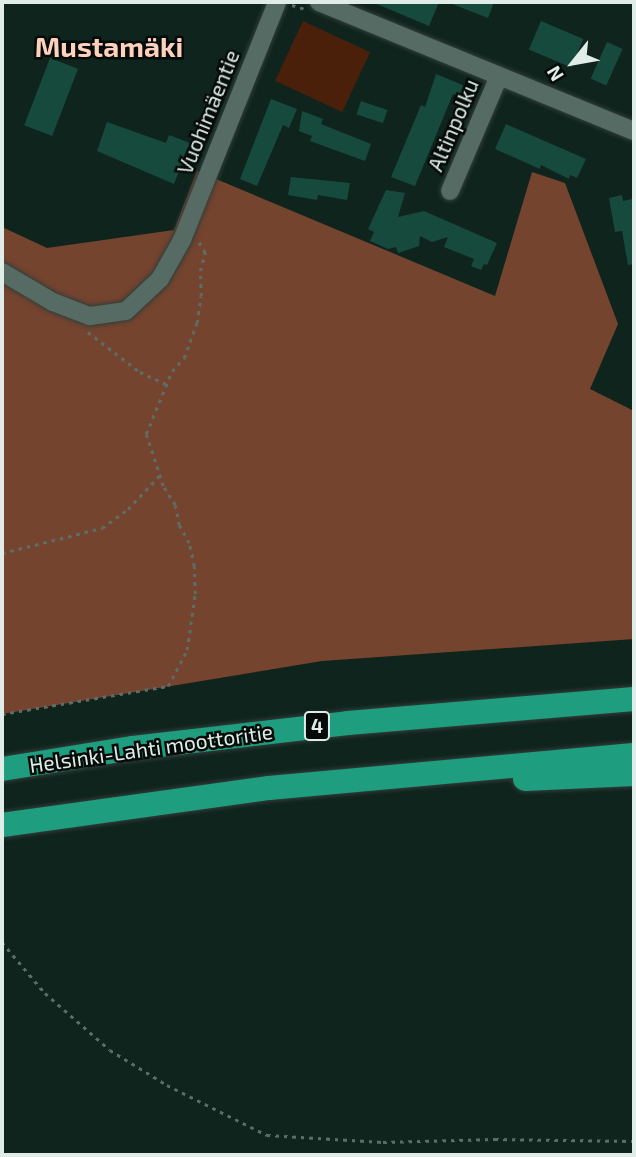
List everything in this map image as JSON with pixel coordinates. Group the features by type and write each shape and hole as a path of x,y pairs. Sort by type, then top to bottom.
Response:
{"highway":[{"name":"Helsinki-Lahti moottoritie","path":"2,769 133,748 348,723 634,697"},
{"path":"2,825 148,803 431,771 634,755"},
{"path":"431,771 488,781 634,774"}],"street":[{"name":"Vuohimäentie","path":"76,311 90,316 126,311 160,279 184,235 276,2"},
{"path":"318,2 634,131"},
{"name":"Altinpolku","path":"450,191 499,76"},
{"path":"2,272 53,302 76,311"}],"path":[{"path":"2,714 168,686 187,650 195,594 194,566 175,505 159,476 146,434 166,384 184,358 197,323 201,296 200,271 205,253 193,234 184,235"},
{"path":"76,311 81,325 95,340 140,372 166,384"},
{"path":"2,553 102,528 128,509 159,476"},
{"path":"2,942 45,993 110,1051 167,1085 267,1135 383,1142 495,1139 634,1141"}],"shaded area":[{"path":"303,21 370,52 342,112 275,81"},
{"path":"197,171 495,296 532,172 565,183 618,324 590,389 634,411 634,639 322,661 2,714 2,227 47,248 174,230"}],"building":[{"path":"372,2 439,2 429,26"},
{"path":"447,2 494,2 488,18"},
{"path":"541,21 583,39 571,68 529,50"},
{"path":"607,42 623,49 606,85 591,79"},
{"path":"50,58 78,69 52,136 24,125"},
{"path":"436,74 465,86 460,97 453,94 415,186 391,177 421,105 425,107"},
{"path":"271,99 297,109 289,128 283,125 257,186 240,179"},
{"path":"361,101 387,110 383,123 356,114"},
{"path":"302,111 323,119 321,124 371,144 365,161 310,141 312,136 299,131"},
{"path":"107,122 166,143 169,135 190,143 174,184 97,151"},
{"path":"506,124 586,159 577,178 570,175 569,179 541,165 540,169 495,149"},
{"path":"291,177 350,183 347,200 318,195 317,200 288,195"},
{"path":"386,190 405,193 398,217 424,211 497,243 487,265 484,264 481,270 471,266 474,259 444,247 448,237 432,242 420,236 419,246 398,253 396,247 388,249 370,241 374,232 368,229"},
{"path":"622,195 623,201 632,199 634,213 634,264 628,265 622,231 615,232 609,198"}],"district":[{"name":"Mustamäki","path":"109,46"}]}
